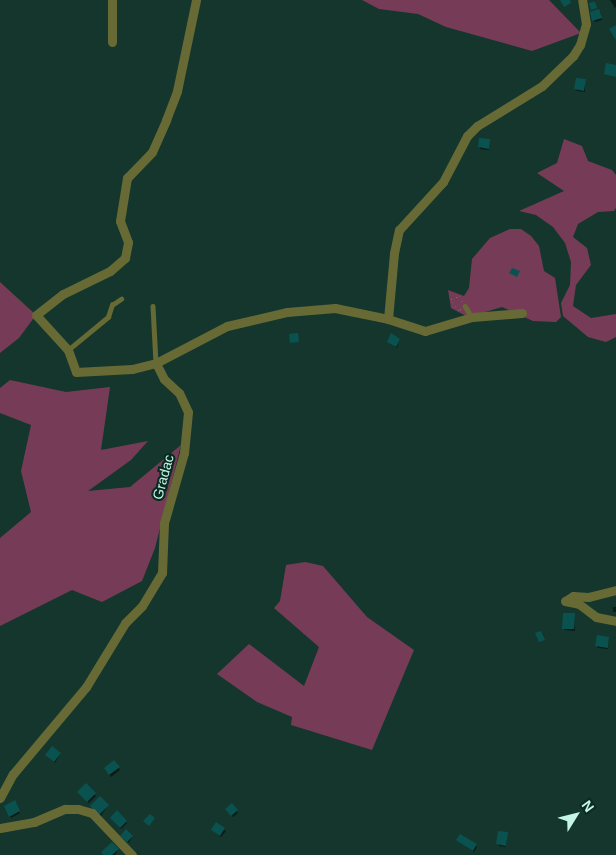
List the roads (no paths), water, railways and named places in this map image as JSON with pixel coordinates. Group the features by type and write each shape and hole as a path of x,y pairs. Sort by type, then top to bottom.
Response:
{"street":[{"path":"112,0 112,42"},
{"path":"196,0 177,91 166,120 152,152 127,178 120,221 128,242 125,258 110,271 63,294 36,315 68,350 76,372 132,369 156,364 227,326 287,312 335,308 388,319 425,331 472,317 522,313"},
{"path":"388,319 399,230 442,182 472,131 536,91 573,56 580,46 586,24 582,0"},
{"name":"Gradac","path":"0,798 13,774 86,687 125,622 142,606 162,573 164,523 184,453 188,412 179,393 164,379 156,364"},
{"path":"616,590 588,598 572,596 566,601 579,604 596,617 616,621"},
{"path":"0,828 34,822 65,809 78,809 92,813 132,855"}],"lane":[{"path":"68,350 108,317 112,305 120,299"},
{"path":"153,306 156,364"},
{"path":"465,306 472,317"}]}
